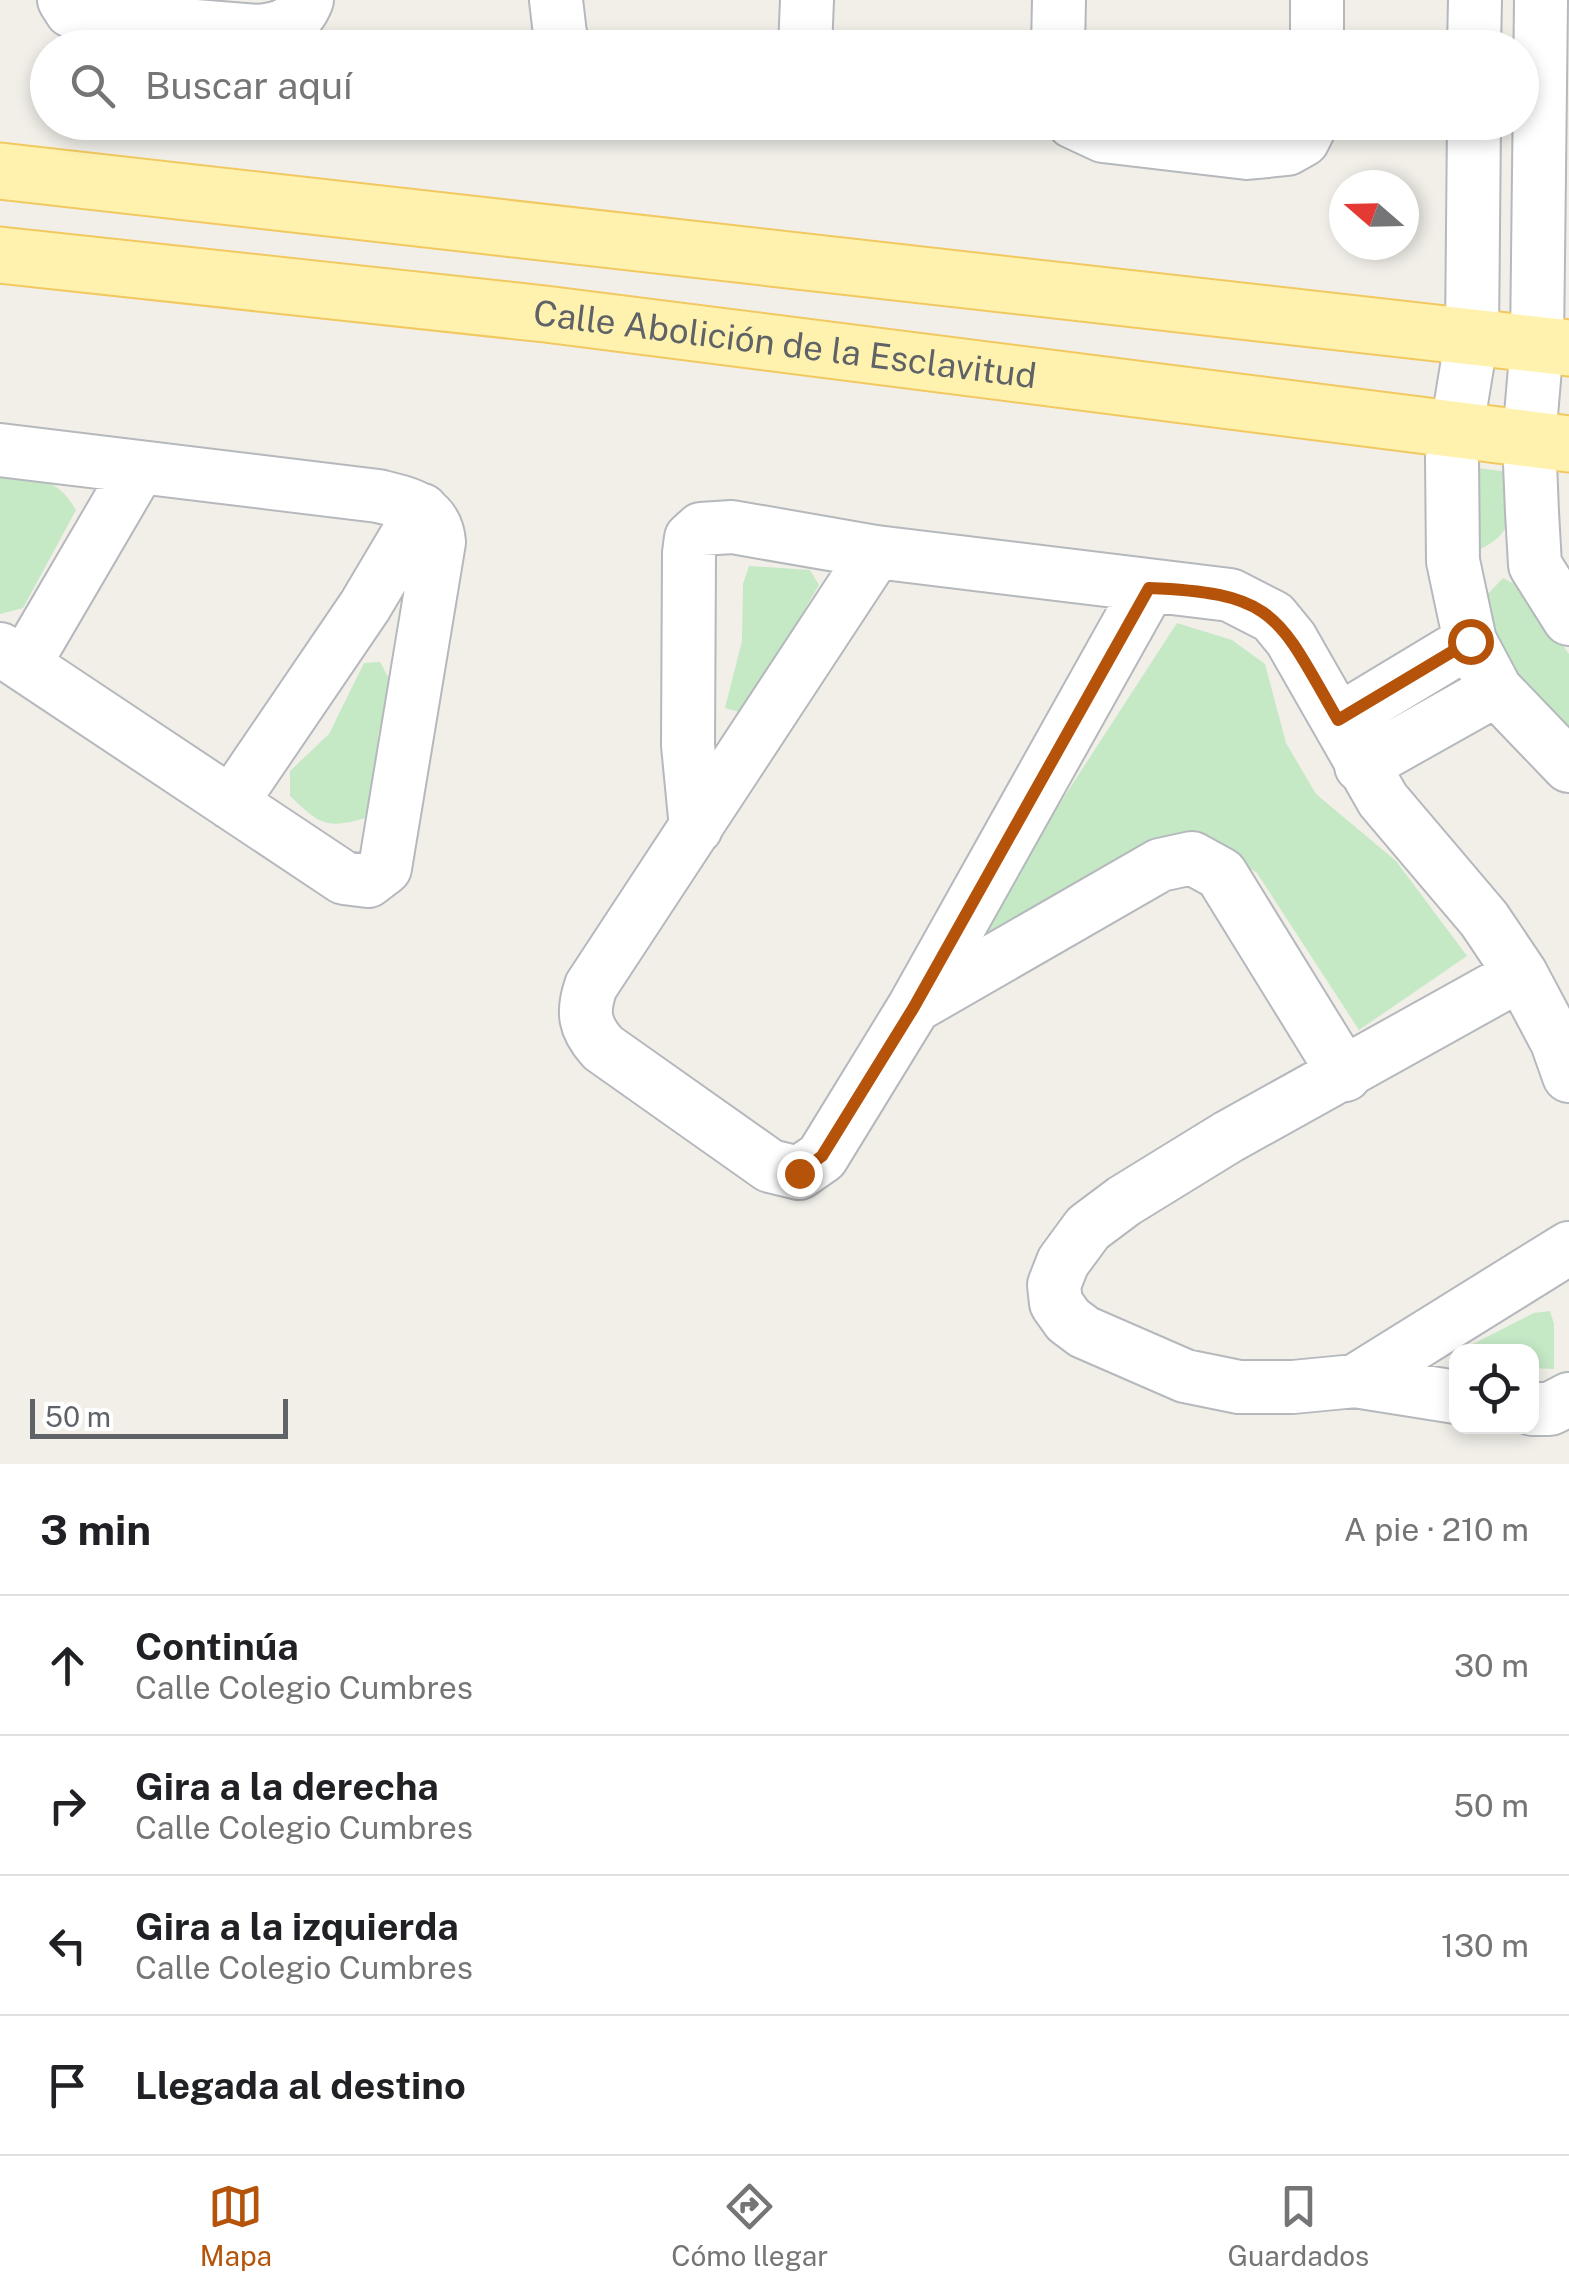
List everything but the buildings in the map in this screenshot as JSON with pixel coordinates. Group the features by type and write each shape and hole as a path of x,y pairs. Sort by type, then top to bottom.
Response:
{"main road":[{"path":"0,170 1553,346"},
{"name":"Calle Abolición de la Esclavitud","path":"0,255 546,314 1549,441"}],"street":[{"path":"64,0 71,10 94,18 259,30 276,29 295,21 307,0"},
{"path":"556,0 560,30"},
{"path":"806,30 807,0"},
{"path":"1058,30 1059,0"},
{"path":"1317,0 1317,30"},
{"path":"1474,30 1475,0"},
{"path":"1541,0 1553,346 1549,441 1534,565 1569,620"},
{"path":"1137,140 1248,153 1288,150 1303,140"},
{"path":"1474,140 1472,336 1456,432 1452,490 1453,543 1465,624 1496,690 1569,766"},
{"path":"0,450 378,496 422,510 434,522 439,542 386,868 368,881 344,878 13,656 139,468"},
{"path":"232,803 365,606 422,510"},
{"path":"696,828 688,745 691,538 701,529 732,527 876,552 1230,595 1273,616 1291,638 1383,800 1484,919 1521,974 1557,1042 1569,1076"},
{"path":"876,552 591,986 585,1002 585,1021 603,1048 770,1166 799,1173 822,1156 914,1007 1149,588"},
{"path":"1350,743 1465,624 1492,580 1534,565"},
{"path":"1350,743 1496,690"},
{"path":"914,1007 1160,865 1192,858 1221,874 1345,1075"},
{"path":"1449,1396 1355,1381 1293,1387 1238,1386 1186,1376 1084,1332 1068,1320 1056,1302 1054,1284 1063,1262 1088,1228 1124,1201 1228,1137 1521,974"},
{"path":"1355,1381 1569,1248"},
{"path":"1539,1409 1550,1409 1569,1399"}],"green space":[{"path":"1464,466 1508,472 1509,512 1505,530 1473,553"},
{"path":"0,476 53,485 76,510 23,608 0,614"},
{"path":"749,566 810,570 819,585 743,713 725,708 742,641 743,584"},
{"path":"1503,578 1520,587 1569,654 1569,733 1530,704 1495,642 1483,599"},
{"path":"1177,623 1232,640 1265,664 1286,743 1316,794 1396,861 1467,956 1359,1030 1257,873 1196,830 1129,856 955,965"},
{"path":"380,662 393,686 378,735 378,776 365,818 323,822 290,796 290,771 329,734 364,663"},
{"path":"1550,1311 1554,1324 1554,1369 1539,1368 1539,1344 1473,1344 1534,1313"}],"route":[{"path":"799,1173 822,1156 914,1007 1149,588 1230,595 1273,616 1291,638 1338,720 1470,641"}]}
